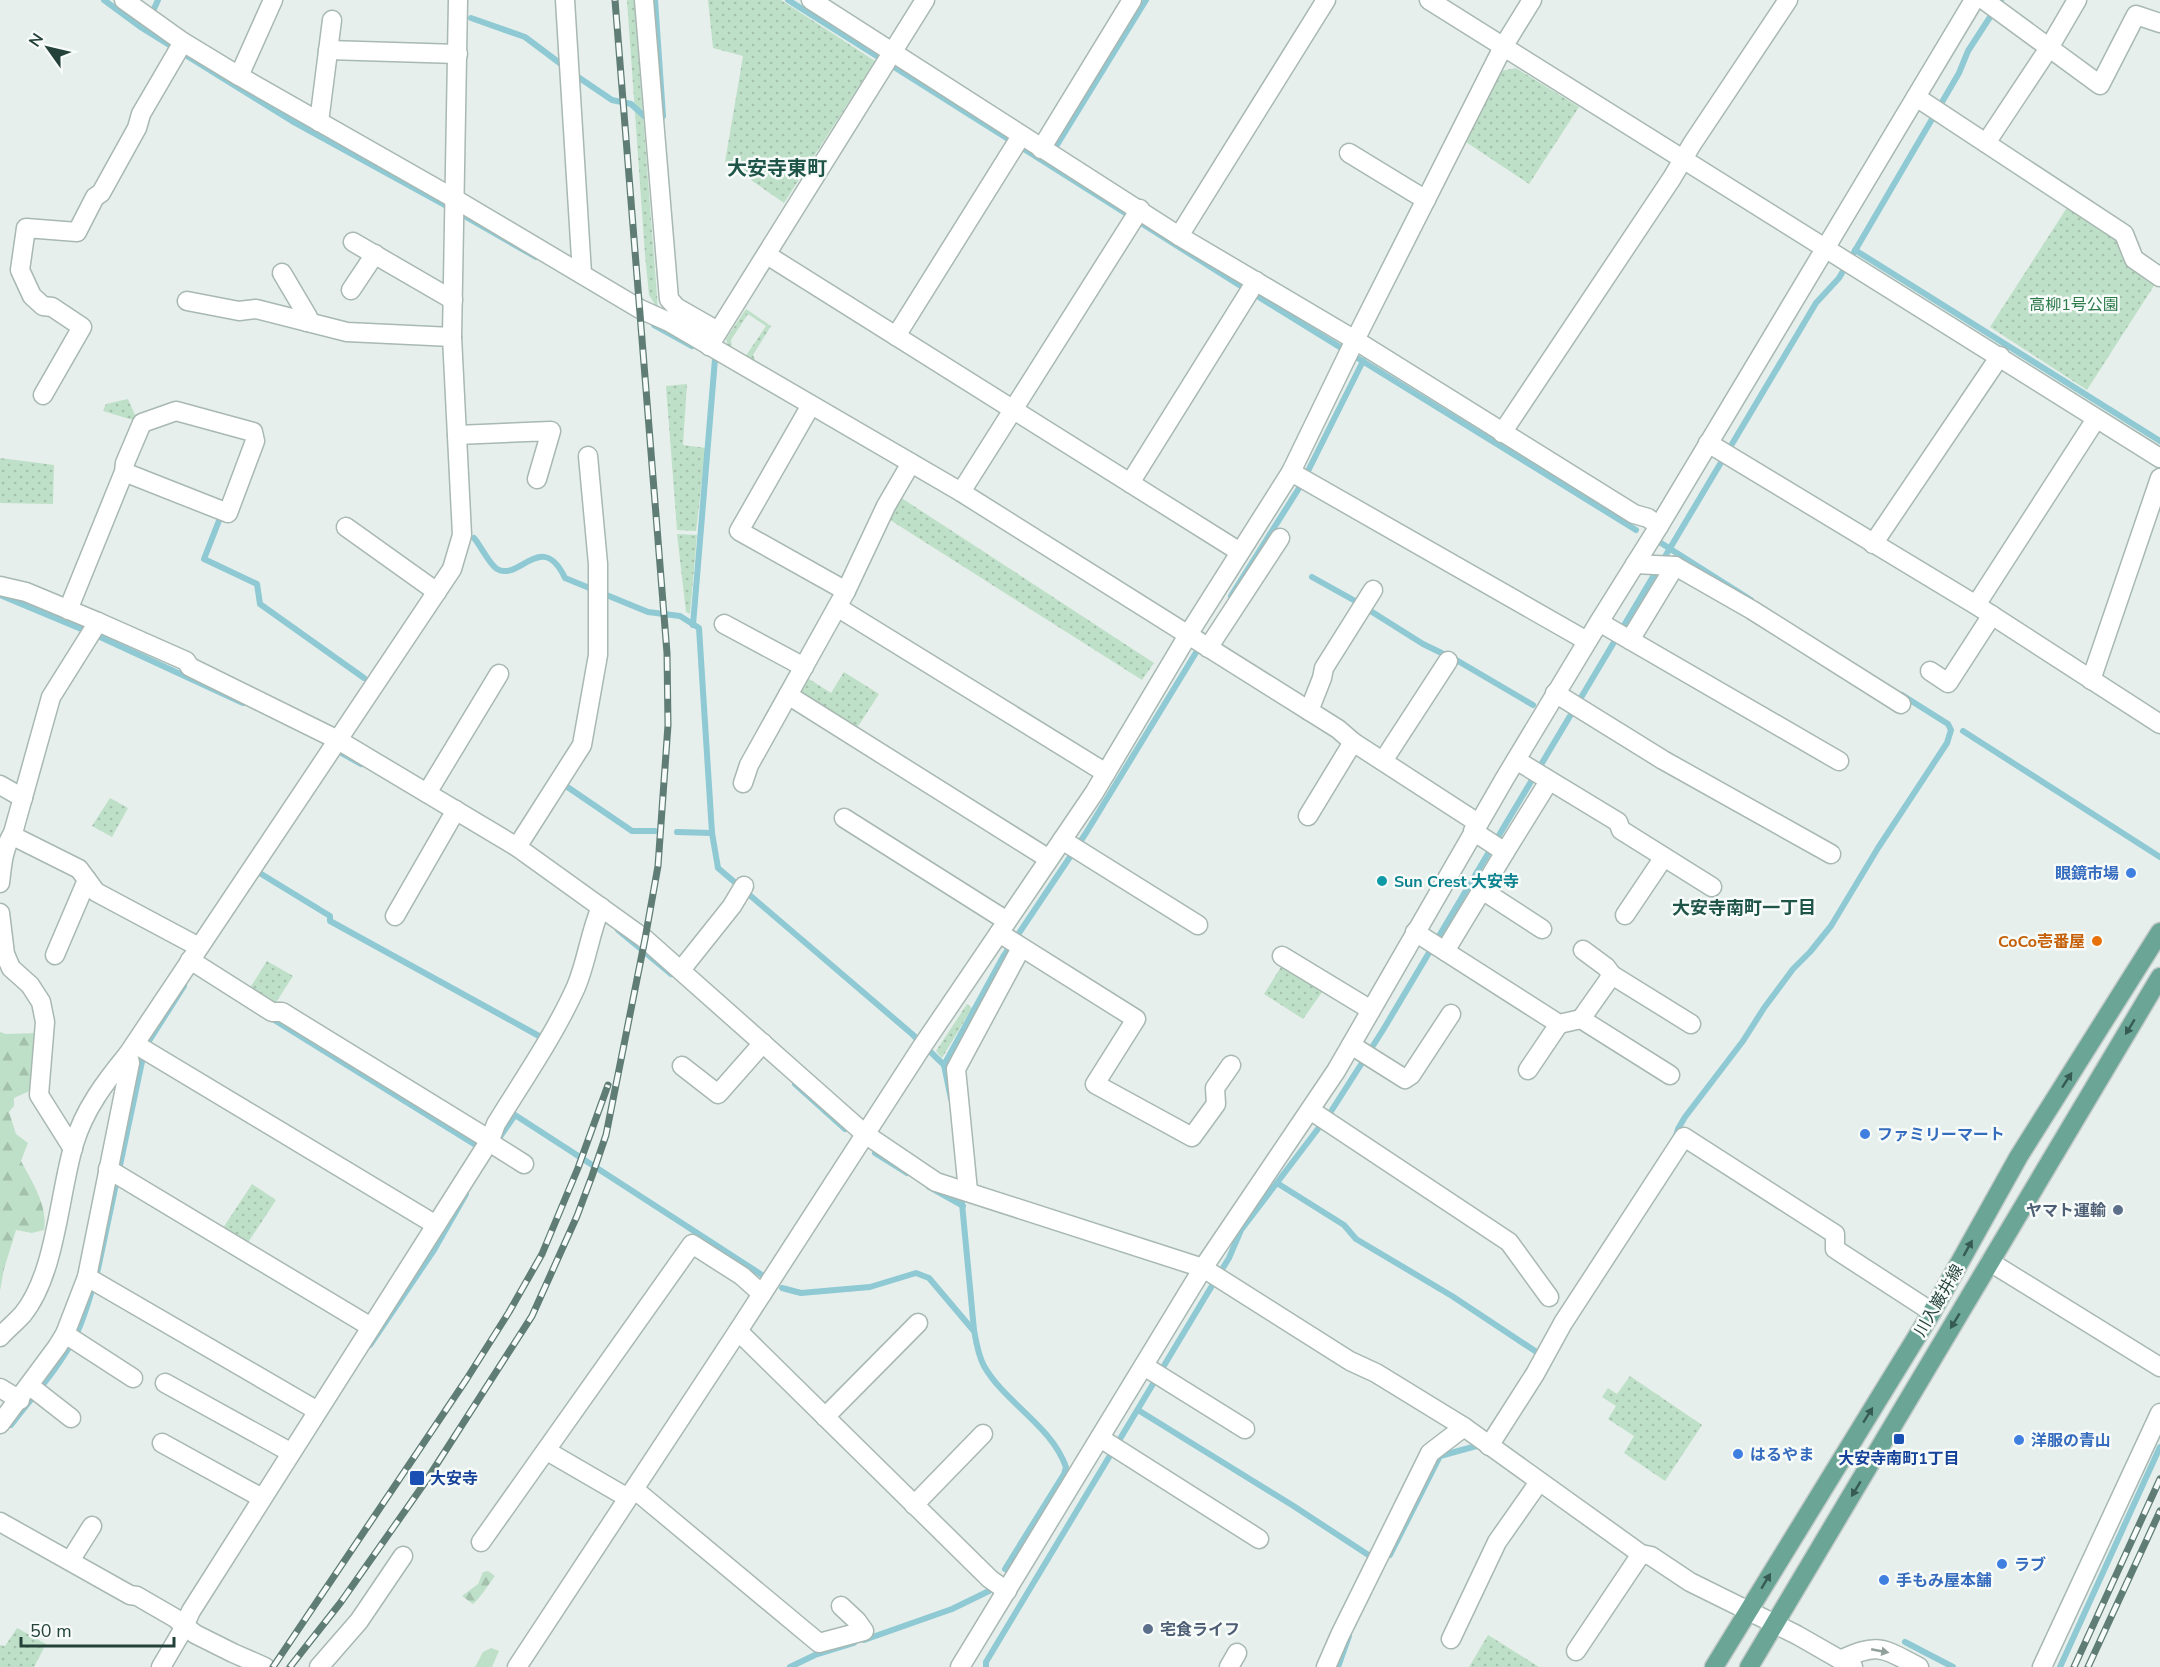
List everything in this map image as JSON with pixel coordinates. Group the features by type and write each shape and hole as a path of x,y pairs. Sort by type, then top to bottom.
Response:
{"main road":[{"name":"川入巌井線","path":"1714,1667 1932,1312 2019,1156 2160,932"},
{"name":"川入巌井線","path":"1749,1667 2160,977"}],"street":[{"path":"124,0 180,47 239,76 582,274 713,339"},
{"path":"239,76 273,0"},
{"path":"0,1424 31,1392 70,1337 92,1280 115,1173 130,1063 335,745 452,569 462,535 452,337 458,0"},
{"path":"565,0 582,274"},
{"path":"644,0 669,298 676,307 713,339 809,409 909,467 961,492 1338,729 1489,839"},
{"path":"811,0 888,59 1018,141 1047,153 1136,215 1179,236 1252,288 1350,348 1502,433 1634,514 1648,518 1659,526"},
{"path":"713,339 925,0"},
{"path":"1047,153 1132,0"},
{"path":"1179,236 1326,0"},
{"path":"1429,0 2160,458"},
{"path":"1200,642 1240,552 1300,476 1350,348 1503,47 1532,0"},
{"path":"1502,433 1788,0"},
{"path":"1986,143 2049,48 2077,0"},
{"path":"1432,943 1489,839 1535,772 1561,697 1587,641 1604,625 1641,565 1659,526 1713,446 1825,249 1930,106 1982,1 2100,85 2139,7 2160,23"},
{"path":"319,122 332,20"},
{"path":"43,395 82,327 52,307 43,306 32,296 20,270 26,228 77,232 95,197 101,193 137,128 141,114 180,47"},
{"path":"328,50 458,54"},
{"path":"1930,106 2124,234 2134,259 2160,277"},
{"path":"896,336 1018,141"},
{"path":"1349,153 1426,200"},
{"path":"961,492 1136,215"},
{"path":"353,242 453,300"},
{"path":"351,290 375,254"},
{"path":"767,255 1240,552"},
{"path":"282,273 308,317 307,322"},
{"path":"1130,483 1252,288"},
{"path":"187,301 239,311 256,309 347,332 452,337"},
{"path":"1874,544 2000,356"},
{"path":"809,409 739,531 1106,773"},
{"path":"68,610 142,423 176,411 252,432 255,441 228,513 124,472"},
{"path":"1976,605 2096,419"},
{"path":"457,435 551,431 537,479"},
{"path":"1713,446 1976,605 2160,724"},
{"path":"517,848 582,745 598,655 598,564 588,456"},
{"path":"743,783 749,765 842,599 886,506 909,467"},
{"path":"1300,476 1587,641"},
{"path":"2091,680 2160,478"},
{"path":"346,527 437,592"},
{"path":"960,1190 956,1069 1010,937 1049,859 1071,846 1106,773 1200,642 1280,538"},
{"path":"1641,565 1671,566 1752,610 1901,704"},
{"path":"1628,639 1671,566"},
{"path":"0,586 26,592 68,610 93,630 186,661 190,667 427,793 454,814 517,848 599,913 645,939 681,970 759,1048 865,1134 936,1182 1213,1274 1350,1361 1376,1373 1479,1438 1641,1554 1650,1556 1690,1582 1775,1624 1845,1664 1864,1649 1880,1649 1919,1667"},
{"path":"1308,711 1324,668 1373,590"},
{"path":"1930,671 1948,683 1992,615"},
{"path":"724,624 804,667"},
{"path":"1604,625 1839,761"},
{"path":"0,883 2,860 13,833 51,697 93,630"},
{"path":"1383,761 1448,661"},
{"path":"427,793 499,674"},
{"path":"788,695 1049,859"},
{"path":"1561,697 1700,781 1830,854"},
{"path":"1308,816 1353,742"},
{"path":"965,1665 1007,1591 1110,1445 1213,1274 1361,1052 1371,1010 1482,890 1489,839 1535,772"},
{"path":"1535,772 1618,822 1621,830 1712,887"},
{"path":"0,785 23,798"},
{"path":"395,916 454,814"},
{"path":"844,818 1010,937 1136,1019 1095,1084 1192,1137 1216,1104 1215,1088 1231,1065"},
{"path":"13,833 17,838 79,869 96,892 272,1012 282,1012 489,1146 524,1164"},
{"path":"1071,846 1198,925"},
{"path":"1625,915 1664,857"},
{"path":"56,955 87,880"},
{"path":"681,970 743,888"},
{"path":"1482,890 1542,928"},
{"path":"161,1667 190,1611 316,1410 489,1146 496,1124 577,985 599,913"},
{"path":"0,914 5,954 11,968 30,985 41,1002 45,1022 39,1095 73,1149"},
{"path":"517,1667 924,1045 1010,937"},
{"path":"1432,943 1559,1024"},
{"path":"1583,950 1606,967 1612,975 1691,1024"},
{"path":"1282,956 1371,1010"},
{"path":"1528,1070 1559,1024 1581,1019 1612,975"},
{"path":"1361,1052 1406,1079 1411,1075 1451,1014"},
{"path":"1581,1019 1670,1075"},
{"path":"682,1066 718,1094 759,1048"},
{"path":"0,1337 23,1313 36,1294 50,1256 73,1149 87,1109 138,1049"},
{"path":"138,1049 436,1225"},
{"path":"1320,1116 1509,1242 1550,1296"},
{"path":"1326,1667 1430,1453 1479,1438 1535,1374 1563,1323 1684,1137 1835,1234 1835,1249 1932,1312"},
{"path":"115,1173 370,1328"},
{"path":"481,1542 692,1244 742,1276 762,1294"},
{"path":"1990,1263 2160,1368"},
{"path":"92,1280 316,1410"},
{"path":"825,1417 918,1323"},
{"path":"738,1331 990,1579 1007,1591"},
{"path":"70,1337 133,1378"},
{"path":"1154,1373 1245,1429"},
{"path":"165,1383 290,1452"},
{"path":"0,1388 31,1392 71,1418"},
{"path":"2042,1667 2160,1413"},
{"path":"914,1505 983,1434"},
{"path":"162,1443 262,1498"},
{"path":"1110,1445 1259,1539"},
{"path":"547,1451 631,1494 819,1643 864,1631 841,1606"},
{"path":"1450,1639 1497,1542 1539,1482"},
{"path":"0,1522 130,1595 137,1596 195,1634 265,1667"},
{"path":"70,1562 92,1526"},
{"path":"1576,1651 1641,1554"},
{"path":"319,1667 359,1621 402,1556"}],"green space":[{"path":"627,0 634,0 658,309 649,295"},
{"path":"708,0 781,0 875,61 784,203 725,162 743,56 713,48"},
{"path":"1516,68 1579,107 1529,184 1466,142 1501,71"},
{"name":"高柳1号公園","path":"2068,206 2121,241 2157,281 2087,390 1990,327"},
{"path":"746,309 771,326 753,355 756,362 729,352 726,339","holes":["748,314 766,326 745,357 732,349 731,340"]},
{"path":"687,384 683,445 706,448 696,531 677,530 666,386"},
{"path":"128,399 135,415 133,420 103,411 106,404"},
{"path":"0,458 54,465 53,504 0,503"},
{"path":"900,497 1154,663 1142,680 887,518"},
{"path":"677,534 697,535 690,614 686,612"},
{"path":"844,672 879,694 855,731 803,697 800,687 806,677 831,693"},
{"path":"110,798 128,808 112,837 92,826"},
{"path":"267,961 293,976 273,1007 248,991"},
{"path":"1284,962 1325,988 1303,1019 1264,994"},
{"path":"967,1004 972,1008 942,1058 936,1051"},
{"path":"0,1032 6,1034 40,1033 34,1089 14,1098 14,1106 9,1112 16,1134 28,1143 21,1161 38,1194 45,1221 44,1230 32,1233 16,1230 0,1291"},
{"path":"252,1184 276,1200 247,1244 223,1228"},
{"path":"1630,1376 1702,1425 1665,1481 1624,1453 1634,1436 1608,1419 1616,1406 1602,1397 1608,1388 1617,1394"},
{"path":"488,1571 495,1576 473,1604 462,1596 478,1584 483,1572"},
{"path":"17,1628 46,1644 34,1667 0,1667 0,1645 5,1646"},
{"path":"1488,1635 1539,1667 1469,1667"},
{"path":"491,1648 499,1651 492,1667 475,1667 483,1652"}],"waterway":[{"path":"104,0 142,28 292,121 445,205"},
{"path":"153,11 158,0"},
{"path":"655,0 663,116"},
{"path":"788,0 1236,283 1636,530"},
{"path":"1052,153 1146,0"},
{"path":"986,1667 986,1662 1229,1258 1241,1230 1330,1113 1383,1030 1816,303 1839,278 1959,73 1968,51 2001,0"},
{"path":"471,18 525,37 561,64"},
{"path":"578,77 612,100 631,104 644,116"},
{"path":"466,217 536,257"},
{"path":"1855,250 2160,441"},
{"path":"654,325 692,346"},
{"path":"693,625 715,359"},
{"path":"1231,596 1301,485 1363,361"},
{"path":"220,518 204,559 257,584 260,604 364,678"},
{"path":"474,538 497,569 505,571 539,557 548,558 556,564 565,578 648,612 680,616 699,628 712,833 718,868 912,1034 944,1065"},
{"path":"1661,543 1751,600"},
{"path":"1312,577 1357,602"},
{"path":"0,595 98,636 243,703"},
{"path":"1369,610 1423,644 1458,661 1533,705"},
{"path":"951,1099 944,1065 1003,957 1086,833 1200,646"},
{"path":"1675,1139 1685,1117 1743,1041 1764,1008 1793,969 1831,926 1878,848 1947,743 1951,730 1948,724 1902,695"},
{"path":"1963,731 2160,857"},
{"path":"336,750 361,764"},
{"path":"566,786 632,831 655,831"},
{"path":"677,832 712,833"},
{"path":"258,872 330,916 330,921 539,1036"},
{"path":"618,930 671,974"},
{"path":"11,1425 62,1359 83,1319 98,1269 143,1057 149,1041 184,986"},
{"path":"271,1018 482,1149"},
{"path":"795,1084 845,1129"},
{"path":"497,1141 515,1115 762,1275"},
{"path":"875,1153 907,1173"},
{"path":"1277,1183 1344,1225 1356,1239 1452,1296 1538,1353"},
{"path":"929,1187 963,1206"},
{"path":"961,1193 974,1330 980,1357 993,1379 1050,1439 1066,1467 1064,1474 1005,1569"},
{"path":"370,1345 434,1250 466,1194"},
{"path":"782,1288 801,1293 870,1287 916,1273 929,1278 973,1330"},
{"path":"1138,1410 1373,1558"},
{"path":"1390,1555 1440,1456 1482,1443"},
{"path":"2060,1667 2160,1447"},
{"path":"864,1640 952,1609 989,1591"},
{"path":"1338,1667 1349,1636"},
{"path":"1905,1642 1953,1667"},
{"path":"790,1667 815,1655 854,1643"}],"railway":[{"path":"290,1667 341,1602 426,1481 532,1316 577,1216 606,1135 645,939 658,866 668,725 667,653 615,0"},
{"path":"273,1667 466,1380 509,1312 542,1254 578,1168 608,1085"},
{"path":"2074,1667 2160,1479"},
{"path":"2088,1667 2160,1511"}],"place":[{"name":"眼鏡市場","path":"2131,873"},
{"name":"Sun Crest 大安寺","path":"1382,881"},
{"name":"CoCo壱番屋","path":"2097,941"},
{"name":"ファミリーマート","path":"1865,1134"},
{"name":"ヤマト運輸","path":"2118,1210"},
{"name":"大安寺南町1丁目","path":"1899,1439"},
{"name":"洋服の青山","path":"2019,1440"},
{"name":"はるやま","path":"1738,1454"},
{"name":"大安寺","path":"417,1478"},
{"name":"ラブ","path":"2002,1564"},
{"name":"手もみ屋本舗","path":"1884,1580"},
{"name":"宅食ライフ","path":"1148,1629"}],"district":[{"name":"大安寺東町","path":"777,168"},
{"name":"大安寺南町一丁目","path":"1744,908"}]}
